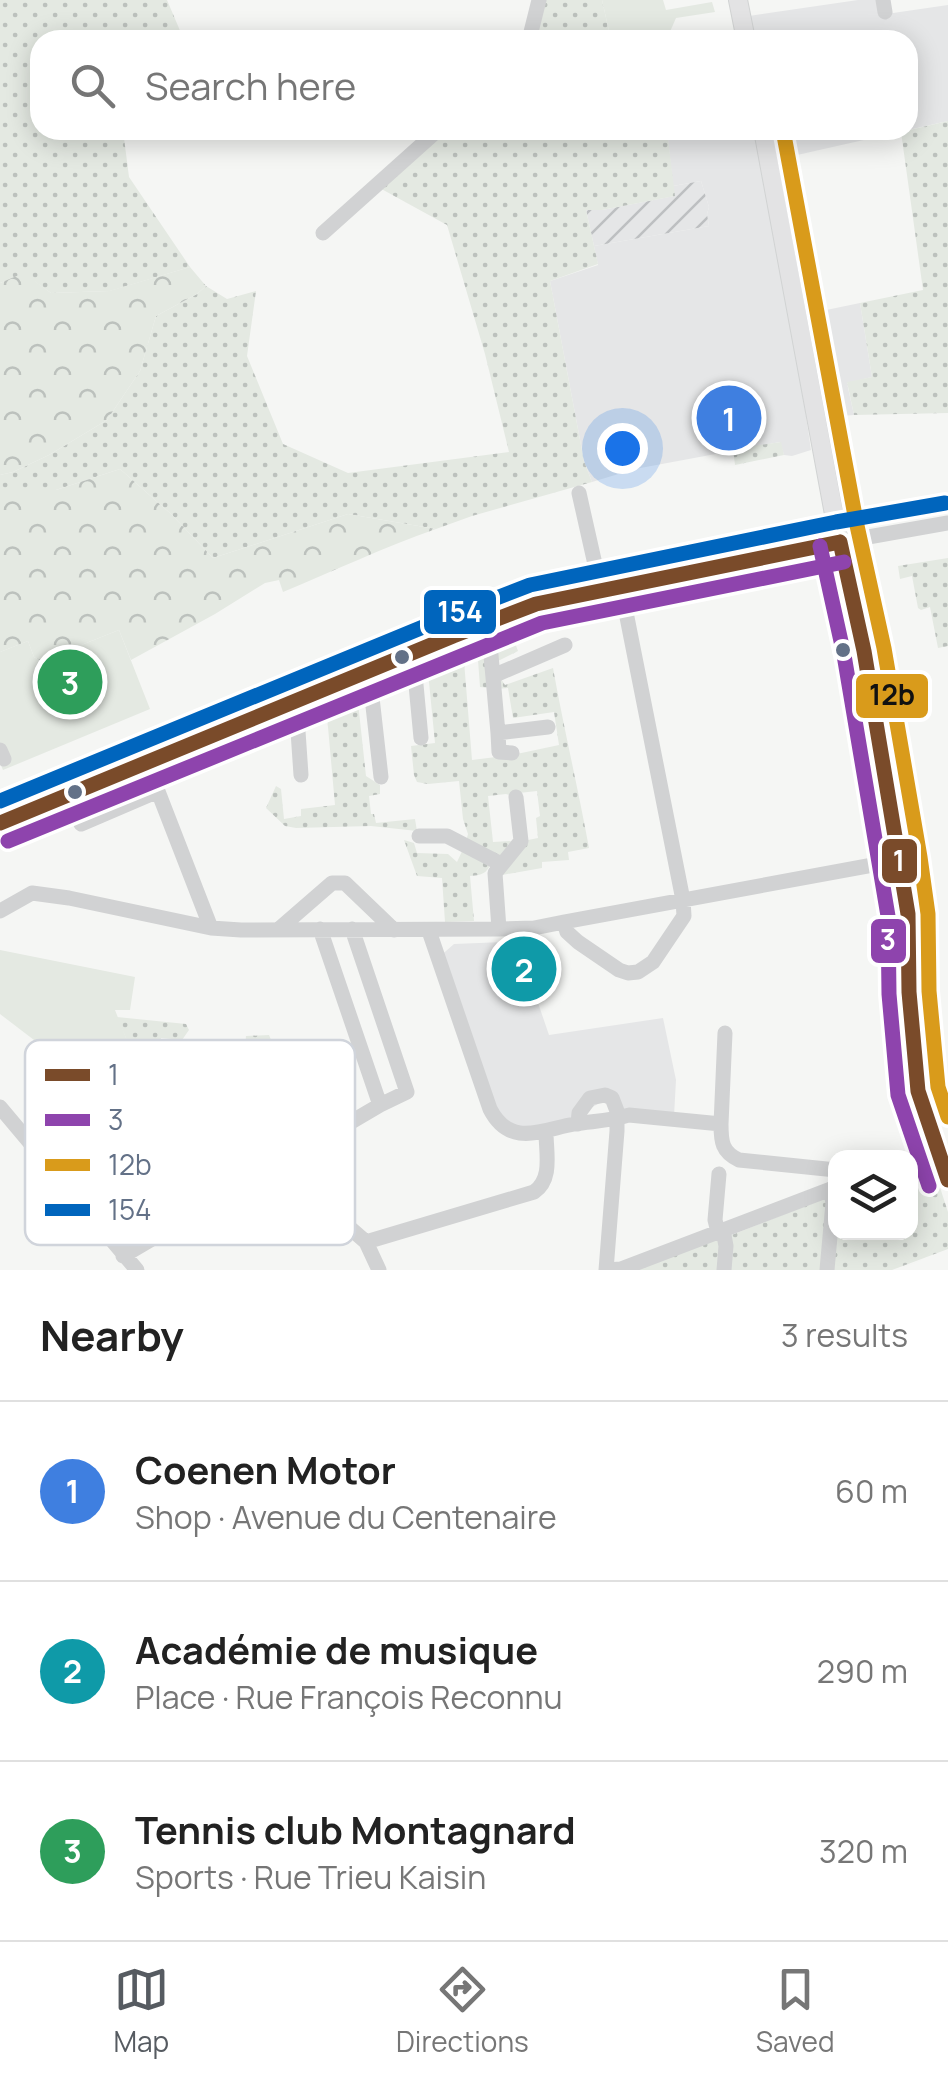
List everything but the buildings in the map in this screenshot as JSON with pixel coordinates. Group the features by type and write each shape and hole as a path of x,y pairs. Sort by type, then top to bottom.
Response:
{"main road":[{"path":"738,0 744,30"},
{"path":"764,140 864,652 900,860 908,914 909,992 918,1091 948,1180"}],"street":[{"path":"532,30 539,0"},
{"path":"324,233 427,140"},
{"path":"579,493 601,591"},
{"path":"0,823 536,604 948,522"},
{"path":"564,922 567,932 578,942 619,970 638,972 653,962 684,916 684,900 620,587"},
{"path":"488,622 499,752 512,753"},
{"path":"493,676 565,644"},
{"path":"413,653 422,738"},
{"path":"369,671 381,777"},
{"path":"296,702 301,775"},
{"path":"498,732 548,726"},
{"path":"147,763 211,928"},
{"path":"80,824 158,792"},
{"path":"499,930 495,873 521,841 516,797"},
{"path":"419,836 447,836 501,864"},
{"path":"0,911 32,892 211,928 499,930 534,928 900,860"},
{"path":"279,929 332,883 345,883 394,930"},
{"path":"320,929 380,1105"},
{"path":"352,929 407,1092 355,1120"},
{"path":"429,931 494,1118 504,1127 521,1133 546,1132 629,1115 722,1124"},
{"path":"725,1033 722,1146 728,1154 739,1160 828,1169"},
{"path":"578,1124 579,1114 590,1098 612,1098 617,1119 606,1270 622,1269 828,1190"},
{"path":"0,1107 25,1137"},
{"path":"366,1242 534,1192 543,1186 547,1175 546,1132"},
{"path":"918,1169 941,1160"},
{"path":"719,1174 716,1220 726,1246 724,1270"},
{"path":"355,1232 366,1242 379,1270"},
{"path":"827,1270 829,1240"},
{"path":"115,1245 136,1270"},
{"path":"124,1256 142,1245"}],"shaded area":[{"path":"858,0 887,0 893,13 948,5 948,121 918,128 918,30 751,30 749,16"},
{"path":"668,140 757,140 785,275 811,450 784,455 780,442 635,469 592,482 584,461 550,281 598,265 594,246 709,226 709,207 701,181 673,186"},
{"path":"771,140 864,140 775,160"},
{"path":"701,181 709,207 709,226 594,246 586,210 674,196 673,186"},
{"path":"860,303 872,377 847,383 854,415 840,416 835,426 829,426 807,314"},
{"path":"526,941 540,995 536,997 549,1035 663,1018 676,1080 674,1116 622,1112 614,1095 571,1119 521,1128 497,1120 438,958 454,944"}],"green space":[{"path":"0,0 167,0 180,30 30,30 30,140 124,140 129,177 190,267 110,291 51,293 24,274 0,283"},
{"path":"539,0 602,0 609,30 532,30"},
{"path":"602,0 663,0 666,10 712,2 715,12 676,18 671,30 609,30"},
{"path":"948,121 948,413 854,415 847,382 872,377 860,303 923,290 902,140 918,140 918,128"},
{"path":"427,140 668,140 675,196 586,210 598,264 550,281 584,461 592,482 436,529 348,514 213,558 120,469 56,490 0,490 0,475 49,455 107,420 140,371 156,316 206,286 227,299 256,291 247,356 283,444 348,473 509,452 447,225 376,186"},
{"path":"190,267 206,286 156,316 140,371 107,420 49,455 0,475 0,283 24,273 51,293 109,291"},
{"path":"781,442 784,455 735,465 733,449"},
{"path":"120,469 213,558 348,514 436,529 283,592 279,580 265,583 131,660 119,630 41,661 34,657 28,641 0,652 0,490 56,490"},
{"path":"948,558 948,646 938,648 930,607 918,608 912,576 900,579 898,566"},
{"path":"507,621 518,651 494,663 493,625"},
{"path":"119,630 150,709 3,770 0,652 28,641 34,657 41,661"},
{"path":"483,633 490,688 480,687 478,660 464,661 472,760 559,745 554,712 513,718 508,688 497,689 501,679 505,685 553,668 589,848 568,852 569,860 542,862 542,868 502,875 523,841 538,838 537,791 519,793 516,797 488,796 493,842 511,841 499,860 493,858 485,872 470,876 474,921 445,922 442,878 417,876 404,840 414,843 417,853 448,854 457,862 468,834 459,781 428,784 417,782 414,775 411,746 435,743 428,672 421,673 420,658"},
{"path":"404,665 404,685 377,685 379,673"},
{"path":"356,684 366,776 380,785 380,794 369,796 371,814 376,823 415,819 417,831 371,826 296,828 285,826 266,808 276,786 281,789 284,819 301,816 301,809 335,805 327,716 316,716 314,701"},
{"path":"140,774 149,791 122,802 114,785"},
{"path":"111,786 118,804 90,815 84,799"},
{"path":"0,950 135,977 130,1010 115,1010 127,1040 34,1040 0,1014"},
{"path":"117,1017 186,1024 189,1030 182,1040 127,1040"},
{"path":"269,1035 271,1040 246,1040 246,1036"},
{"path":"934,1169 948,1212 948,1249 892,1270 634,1270 663,1253 729,1236 828,1197 828,1240 918,1240 918,1175"}],"transit line":[{"name":"12b","path":"785,140 856,521 884,648 920,857 928,914 929,991 938,1087 948,1117"},
{"name":"154","path":"0,801 530,585 945,503"},
{"name":"1","path":"840,542 864,651 908,914 909,992 918,1091 948,1180"},
{"name":"1","path":"0,823 536,604 840,542"},
{"name":"3","path":"820,546 844,655 888,916 889,994 898,1095 929,1186"},
{"name":"3","path":"8,841 542,623 844,562"}],"place":[{"name":"Coenen Motor","path":"729,418"},
{"name":"Tennis club Montagnard","path":"70,682"},
{"name":"Académie de musique","path":"524,969"}]}
